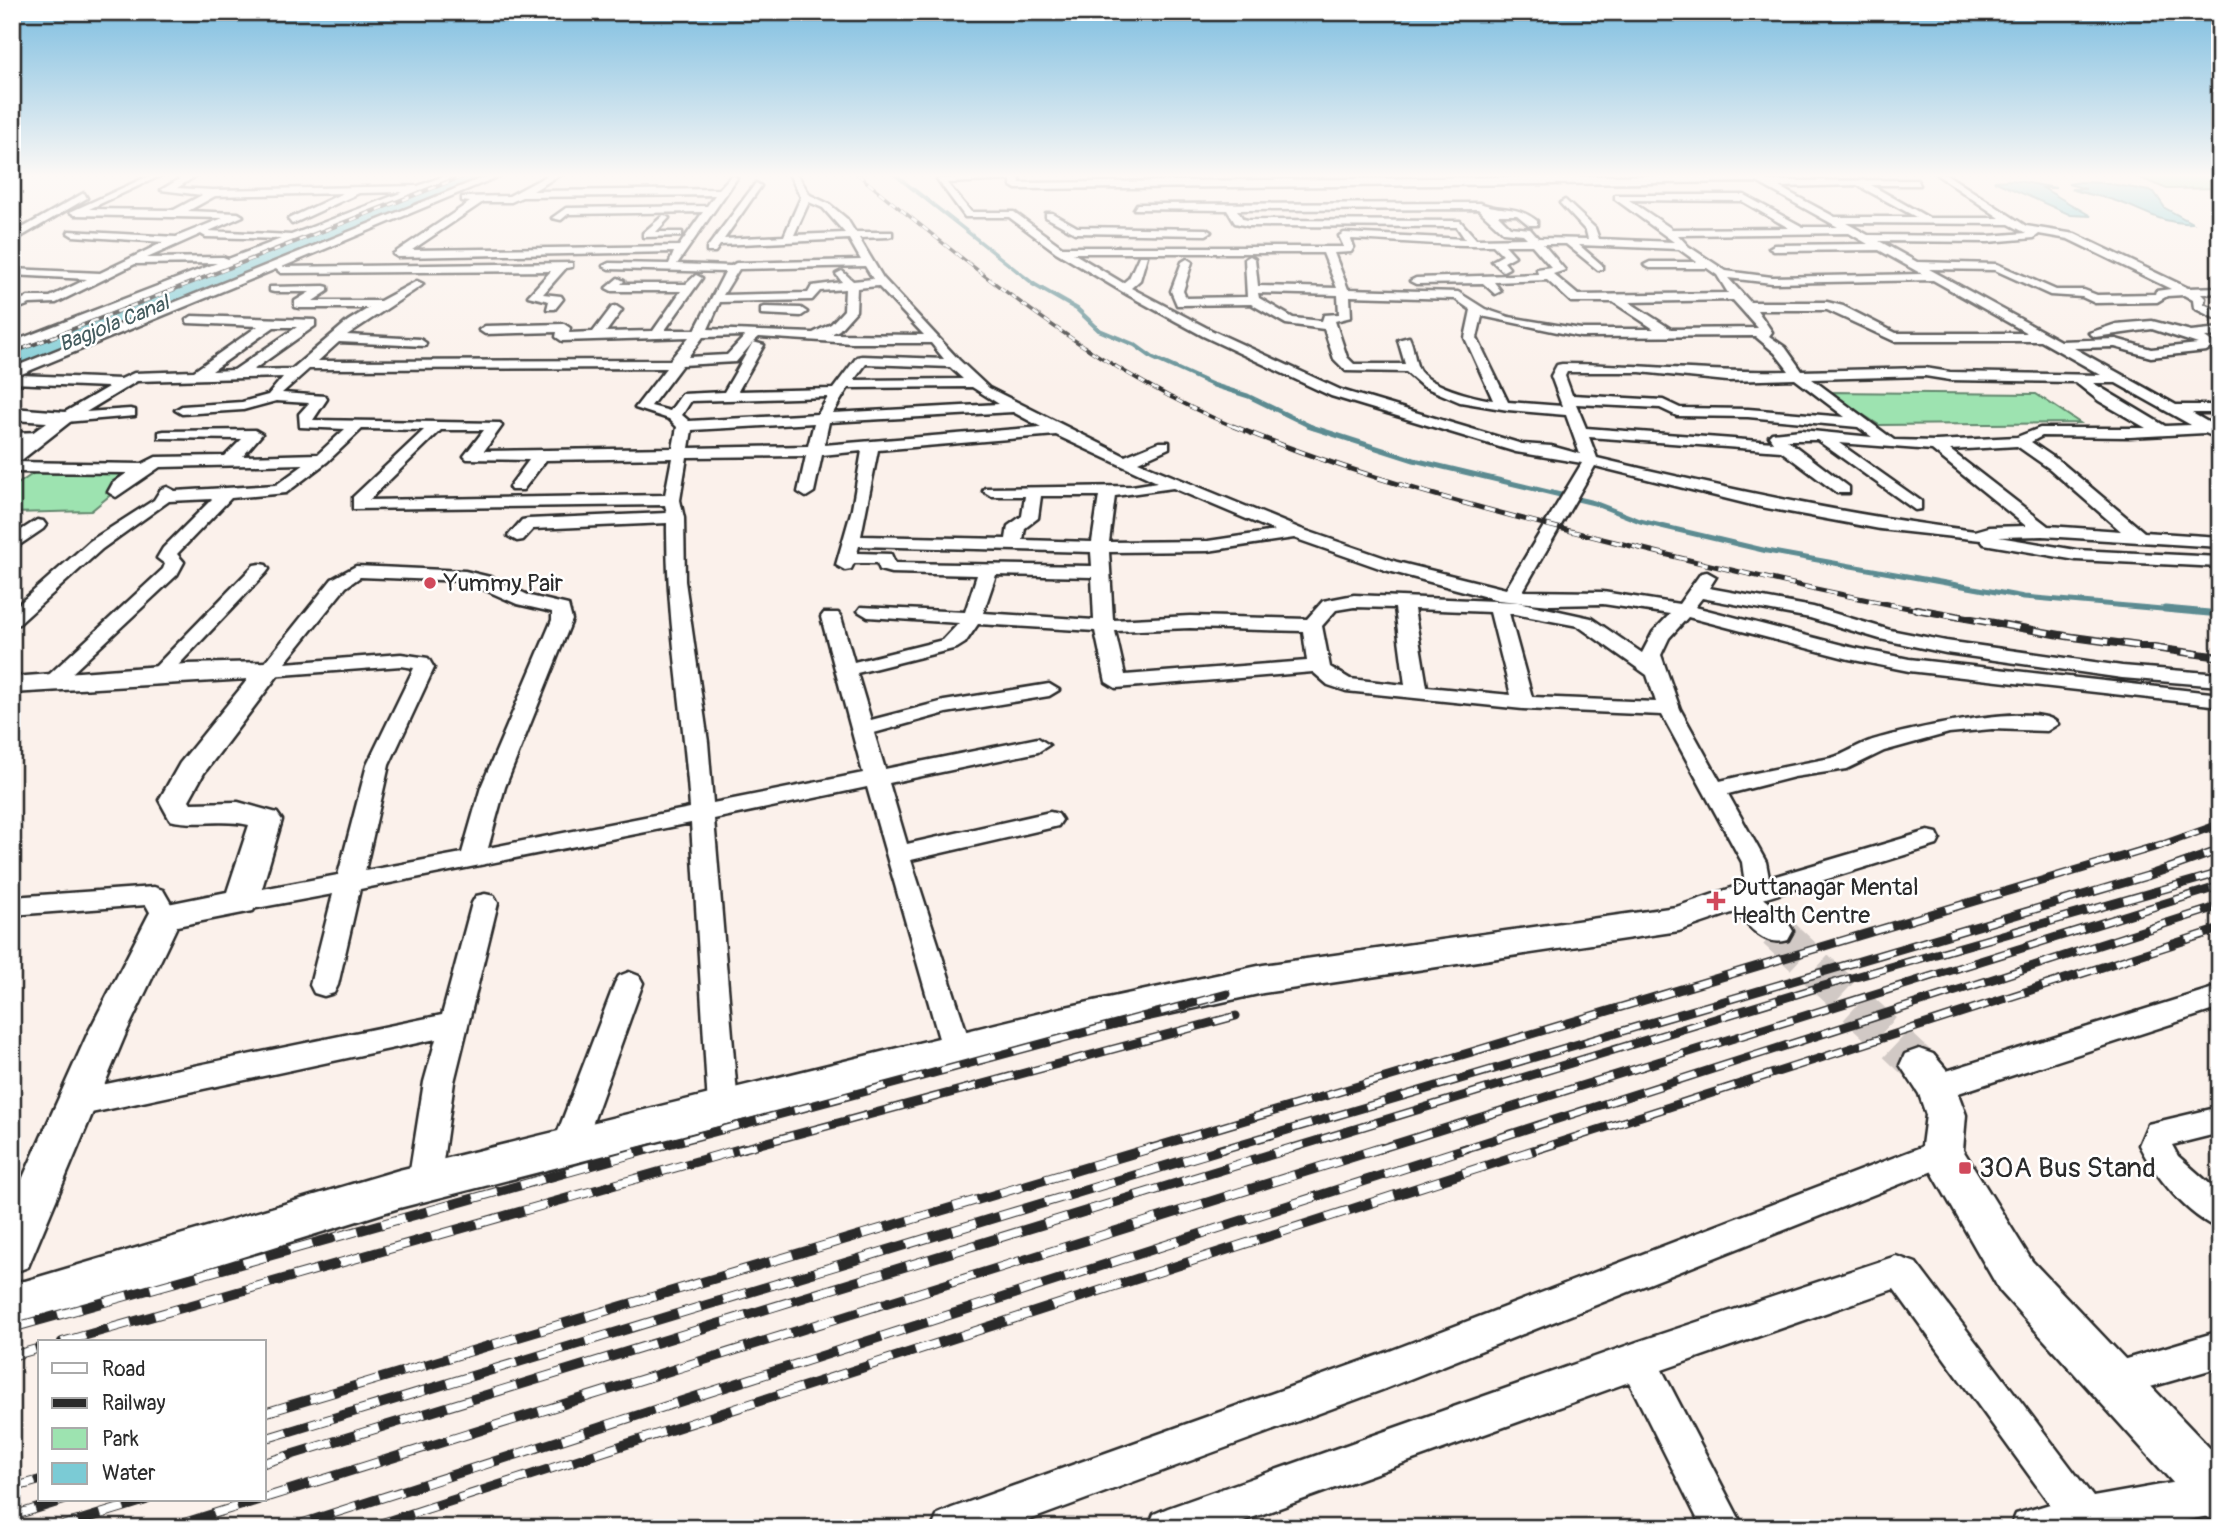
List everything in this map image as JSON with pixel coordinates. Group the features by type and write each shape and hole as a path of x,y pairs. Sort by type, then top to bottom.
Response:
{"street":[{"path":"12,300 52,300 166,246"},
{"path":"12,347 274,246"},
{"path":"12,373 327,246"},
{"path":"371,270 411,246"},
{"path":"670,268 682,246"},
{"path":"656,335 690,287 713,246 716,246"},
{"path":"858,246 881,282 935,338 954,363 984,391 1011,408 1125,462 1295,533 1391,566 1584,622 1657,672"},
{"path":"1055,246 1124,288 1207,333 1336,393 1521,449 1551,451 1756,501 1880,524 1976,536 2038,551 2083,557 2220,562"},
{"path":"1232,246 1251,253 1347,250 1348,246"},
{"path":"1251,246 1253,294"},
{"path":"1426,246 1435,248 1451,246"},
{"path":"1500,246 1510,256 1497,261 1503,268"},
{"path":"1537,246 1559,270 1541,271 1575,299 1733,296"},
{"path":"1574,246 1598,267"},
{"path":"1682,246 1723,274 1772,280 1936,277"},
{"path":"2057,246 2063,249"},
{"path":"2088,246 2199,298 2198,305 2220,317"},
{"path":"1774,248 1883,247 2216,431"},
{"path":"399,253 679,249"},
{"path":"1327,249 1344,292 1345,317 1328,317 1341,359 1351,368 1411,368"},
{"path":"1124,288 1134,279 1143,258"},
{"path":"134,262 233,260"},
{"path":"1187,262 1177,291 1181,302 1253,294 1344,292 1458,296 1477,310 1507,320 1566,331 1671,334 1766,332"},
{"path":"813,337 835,327 850,311 850,285 834,263"},
{"path":"551,306 557,299 534,296 563,265 732,269 746,264 867,263"},
{"path":"1650,265 1710,265"},
{"path":"1916,265 1997,267 2054,293 2077,293 2095,299 2157,298 2162,297 2160,293 2180,290 2220,290"},
{"path":"2102,266 2129,266"},
{"path":"267,270 560,268"},
{"path":"732,269 698,335 642,408 680,421 824,420 901,412 1011,408"},
{"path":"12,272 106,276"},
{"path":"1723,274 1722,278 1733,296 1762,322 1766,332"},
{"path":"1379,282 1421,281 1458,275 1486,279 1550,277"},
{"path":"1486,279 1497,293"},
{"path":"618,281 612,288 690,287"},
{"path":"1421,281 1434,295"},
{"path":"713,306 812,296 816,288 881,282"},
{"path":"12,285 84,286"},
{"path":"274,289 330,289 299,304 382,298 411,288"},
{"path":"1253,294 1290,321 1329,326"},
{"path":"275,397 275,392 382,298"},
{"path":"1615,298 1671,334"},
{"path":"12,307 28,301"},
{"path":"713,306 801,312"},
{"path":"1637,312 1745,306 1827,306 1894,337 1909,348 2063,347 2116,343"},
{"path":"597,337 616,310"},
{"path":"1477,310 1471,338 1501,403"},
{"path":"192,320 311,323 238,374"},
{"path":"198,375 271,323"},
{"path":"2152,325 2191,335 2210,345 2213,350 2151,354 2116,343 2093,332 2152,325"},
{"path":"485,330 564,328 562,337 761,333 813,337 935,338"},
{"path":"1766,332 1761,336 1780,350 1798,375 1890,444"},
{"path":"2191,335 2220,332"},
{"path":"12,458 65,418 135,377 300,369 675,363 731,359 761,333"},
{"path":"729,395 761,333"},
{"path":"1894,337 2044,337"},
{"path":"338,338 421,343"},
{"path":"1404,340 1411,368 1424,383 1463,400 1570,405 1663,404 1677,412 1748,413 1863,423"},
{"path":"806,492 813,451 824,420 840,389 862,360 954,363"},
{"path":"1523,703 1505,601 1591,461 1582,432 1558,376 1562,368 1640,368 1727,377 1925,372 1950,376 2119,379"},
{"path":"12,379 125,383"},
{"path":"2079,379 2104,398 2161,430"},
{"path":"723,1107 697,742 676,581 674,509 682,452 680,421 687,397 976,383"},
{"path":"182,410 243,406 275,397 320,399 306,414 304,424 356,427 495,426 472,456 813,451 1062,430"},
{"path":"2172,409 2220,409"},
{"path":"12,414 65,418 130,414"},
{"path":"438,426 368,490 359,500 359,505 674,509"},
{"path":"161,497 280,490 322,459 356,427"},
{"path":"1843,490 1785,447 1777,436 1936,446 2020,441 2040,432 2216,431"},
{"path":"1582,432 1785,447"},
{"path":"164,435 255,434 230,460"},
{"path":"12,438 40,437"},
{"path":"1822,437 1915,505"},
{"path":"2020,441 2056,466 2138,536"},
{"path":"1125,462 1164,445"},
{"path":"848,554 871,446"},
{"path":"1936,446 2043,531"},
{"path":"517,487 541,455"},
{"path":"12,620 96,545 160,503 161,497 167,492 116,492 119,486 156,462 322,459"},
{"path":"12,467 145,469"},
{"path":"991,491 1148,490 1177,483"},
{"path":"1108,490 1100,547 1101,572 1104,626 1116,682 1318,666"},
{"path":"1014,542 1017,526 1030,518 1034,491"},
{"path":"50,683 171,571 175,562 166,558 169,552 225,495"},
{"path":"517,536 528,524 674,509"},
{"path":"12,545 37,525"},
{"path":"1976,536 1989,532 2043,531 2220,542"},
{"path":"848,554 1014,542 1100,547 1208,547 1295,533"},
{"path":"848,554 885,558 886,566 891,568 1101,572"},
{"path":"159,674 260,569"},
{"path":"241,902 266,820 239,813 181,813 174,800 191,770 269,670 339,583 356,571 465,576 484,581 524,600 561,609 562,620 493,787 472,860"},
{"path":"848,669 950,644 958,639 972,618 988,571"},
{"path":"1776,931 1749,893 1754,862 1669,709 1651,654 1660,636 1684,610 1702,584 1814,612 1887,635 1935,645 2122,672 2220,680"},
{"path":"868,611 1104,626 1190,622 1312,625 1330,606 1354,601 1404,603 1603,598 1684,610 1849,653 1909,665 2220,700"},
{"path":"12,601 34,601"},
{"path":"1404,603 1417,693"},
{"path":"831,617 848,669 897,855 957,1049"},
{"path":"1312,625 1318,666 1328,679 1346,685 1523,703 1669,709"},
{"path":"12,685 401,660 421,662 424,668 378,765 324,985"},
{"path":"864,729 944,707 1049,690"},
{"path":"1714,790 1794,770 1839,764 1876,746 1948,727 1992,723 2047,724"},
{"path":"164,916 472,860 1038,745"},
{"path":"897,855 1050,820"},
{"path":"12,1303 25,1303 424,1183 957,1049 1263,979 1679,919 1749,893 1928,839"},
{"path":"12,906 154,896 164,916"},
{"path":"424,1183 439,1082 485,903"},
{"path":"12,1252 77,1103 164,916"},
{"path":"568,1147 629,983"},
{"path":"2219,1495 2016,1276 1942,1153 1946,1115 1928,1076 2220,997"},
{"path":"77,1103 453,1024"},
{"path":"2220,1120 2159,1134 2155,1145 2167,1166 2220,1214"},
{"path":"951,1528 1395,1367 1942,1153"},
{"path":"1168,1528 1637,1360 1891,1273 1900,1273 2086,1520"},
{"path":"2112,1380 2220,1349"},
{"path":"1637,1360 1724,1528"},
{"path":"2030,1528 2219,1495"}],"green space":[{"path":"1828,392 2036,394 2080,423 1879,425"},
{"path":"43,467 142,469 91,511 12,513 12,488"}],"water":[{"name":"Bagjola Canal","path":"288,246 318,246 12,371 12,354"}],"waterway":[{"path":"985,246 1035,285"},
{"path":"1033,284 1077,309 1099,330 1135,345 1153,358 1213,385 1248,396 1314,428"},
{"path":"1308,426 1314,428"},
{"path":"1314,428 1414,460 1594,503 1640,521 1767,551 2024,597 2185,611"},
{"path":"2165,609 2220,614"}],"tunnel":[{"path":"1776,931 1919,1065"}],"railway":[{"path":"12,353 286,246"},
{"path":"947,246 1084,347 1183,404 1237,428"},
{"path":"1233,426 1376,477 1472,505 1733,570 1925,611"},
{"path":"1916,609 2066,636 2220,657"},
{"path":"2156,847 2220,824"},
{"path":"1145,1150 2161,845"},
{"path":"1220,1150 2147,876 2220,850"},
{"path":"1286,1150 1810,990 2220,873"},
{"path":"1376,1150 2220,886"},
{"path":"1461,1150 2220,906"},
{"path":"1536,1150 2220,929"},
{"path":"647,1150 1227,994"},
{"path":"738,1150 1236,1016"},
{"path":"12,1328 653,1148"},
{"path":"69,1340 744,1148"},
{"path":"266,1412 1151,1148"},
{"path":"266,1438 1225,1148"},
{"path":"266,1462 1292,1148"},
{"path":"266,1497 1381,1148"},
{"path":"288,1528 1467,1148"},
{"path":"367,1528 1541,1148"},
{"path":"12,1356 38,1349"},
{"path":"12,1488 38,1481"},
{"path":"12,1516 58,1502"},
{"path":"55,1528 140,1502"},
{"path":"168,1528 252,1502"}],"place":[{"name":"Yummy Pair","path":"430,583"},
{"name":"Duttanagar Mental Health Centre","path":"1716,901"},
{"name":"30A Bus Stand","path":"1965,1168"}]}
